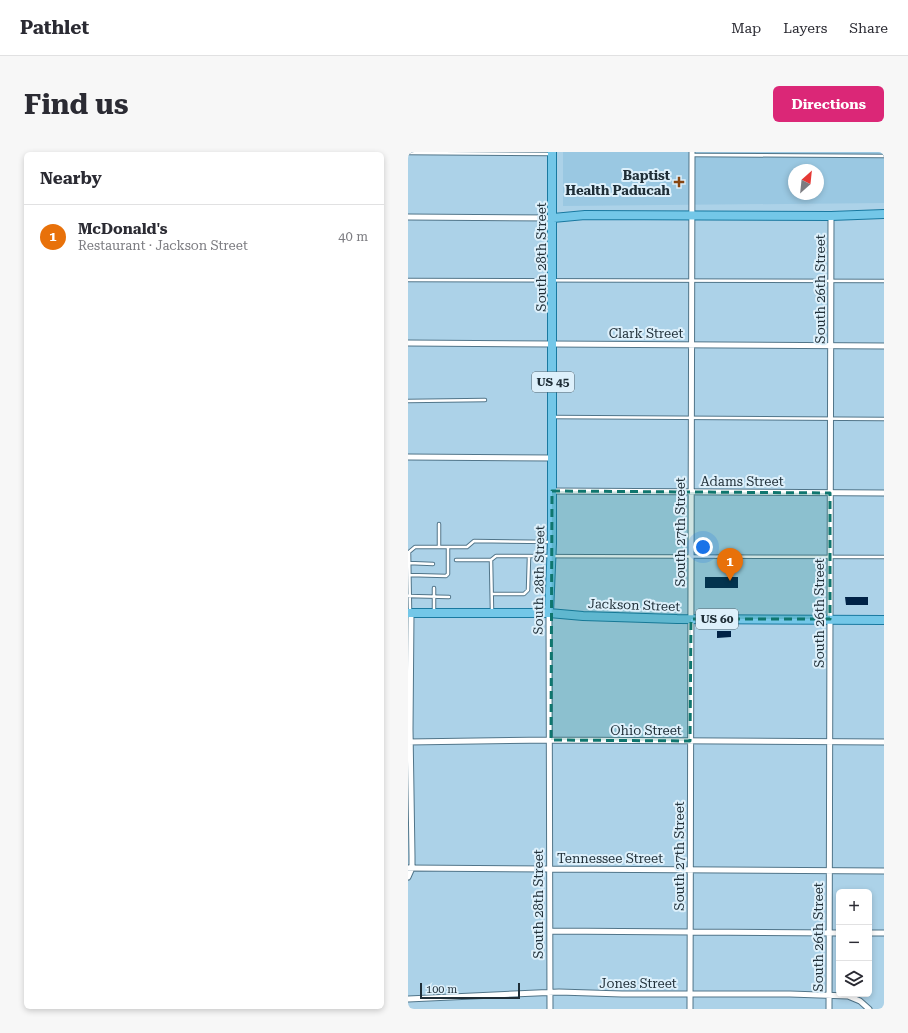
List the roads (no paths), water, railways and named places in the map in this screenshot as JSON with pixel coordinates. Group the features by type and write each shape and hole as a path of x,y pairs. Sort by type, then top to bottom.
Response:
{"main road":[{"name":"South 28th Street","path":"549,613 552,556 553,417 552,153"},
{"path":"553,218 585,215 831,216 884,214"},
{"name":"Jackson Street","path":"409,613 549,613 583,616 691,619 884,620"}],"street":[{"name":"South 27th Street","path":"690,1009 692,153"},
{"name":"South 26th Street","path":"829,1009 831,216"},
{"path":"408,217 553,218"},
{"name":"Clark Street","path":"408,343 884,346"},
{"path":"408,457 552,458"},
{"name":"Adams Street","path":"552,491 884,493"},
{"path":"408,877 410,868 409,613"},
{"name":"South 28th Street","path":"549,613 551,740 550,1009"},
{"name":"Ohio Street","path":"409,742 551,740 884,742"},
{"name":"Tennessee Street","path":"410,868 884,871"},
{"path":"550,931 836,933"},
{"path":"872,933 884,933"},
{"name":"Jones Street","path":"408,999 550,992 829,995 848,996 868,1007"}],"lane":[{"path":"408,153 552,153"},
{"path":"692,153 832,153 884,156"},
{"path":"408,280 552,279 884,281"},
{"path":"408,401 485,400"},
{"path":"553,417 884,419"},
{"path":"439,524 439,547"},
{"path":"409,613 409,552 415,547 466,547 474,541 552,542"},
{"path":"410,575 446,576 448,574 446,564 448,547"},
{"path":"456,560 491,560 496,556 884,557"},
{"path":"492,594 524,594 528,590 529,557"},
{"path":"491,560 492,613"},
{"path":"409,563 433,564"},
{"path":"434,588 434,613"},
{"path":"409,596 449,597"}],"place":[{"name":"Baptist Health Paducah","path":"679,182"},
{"name":"McDonald's","path":"730,581"}]}
